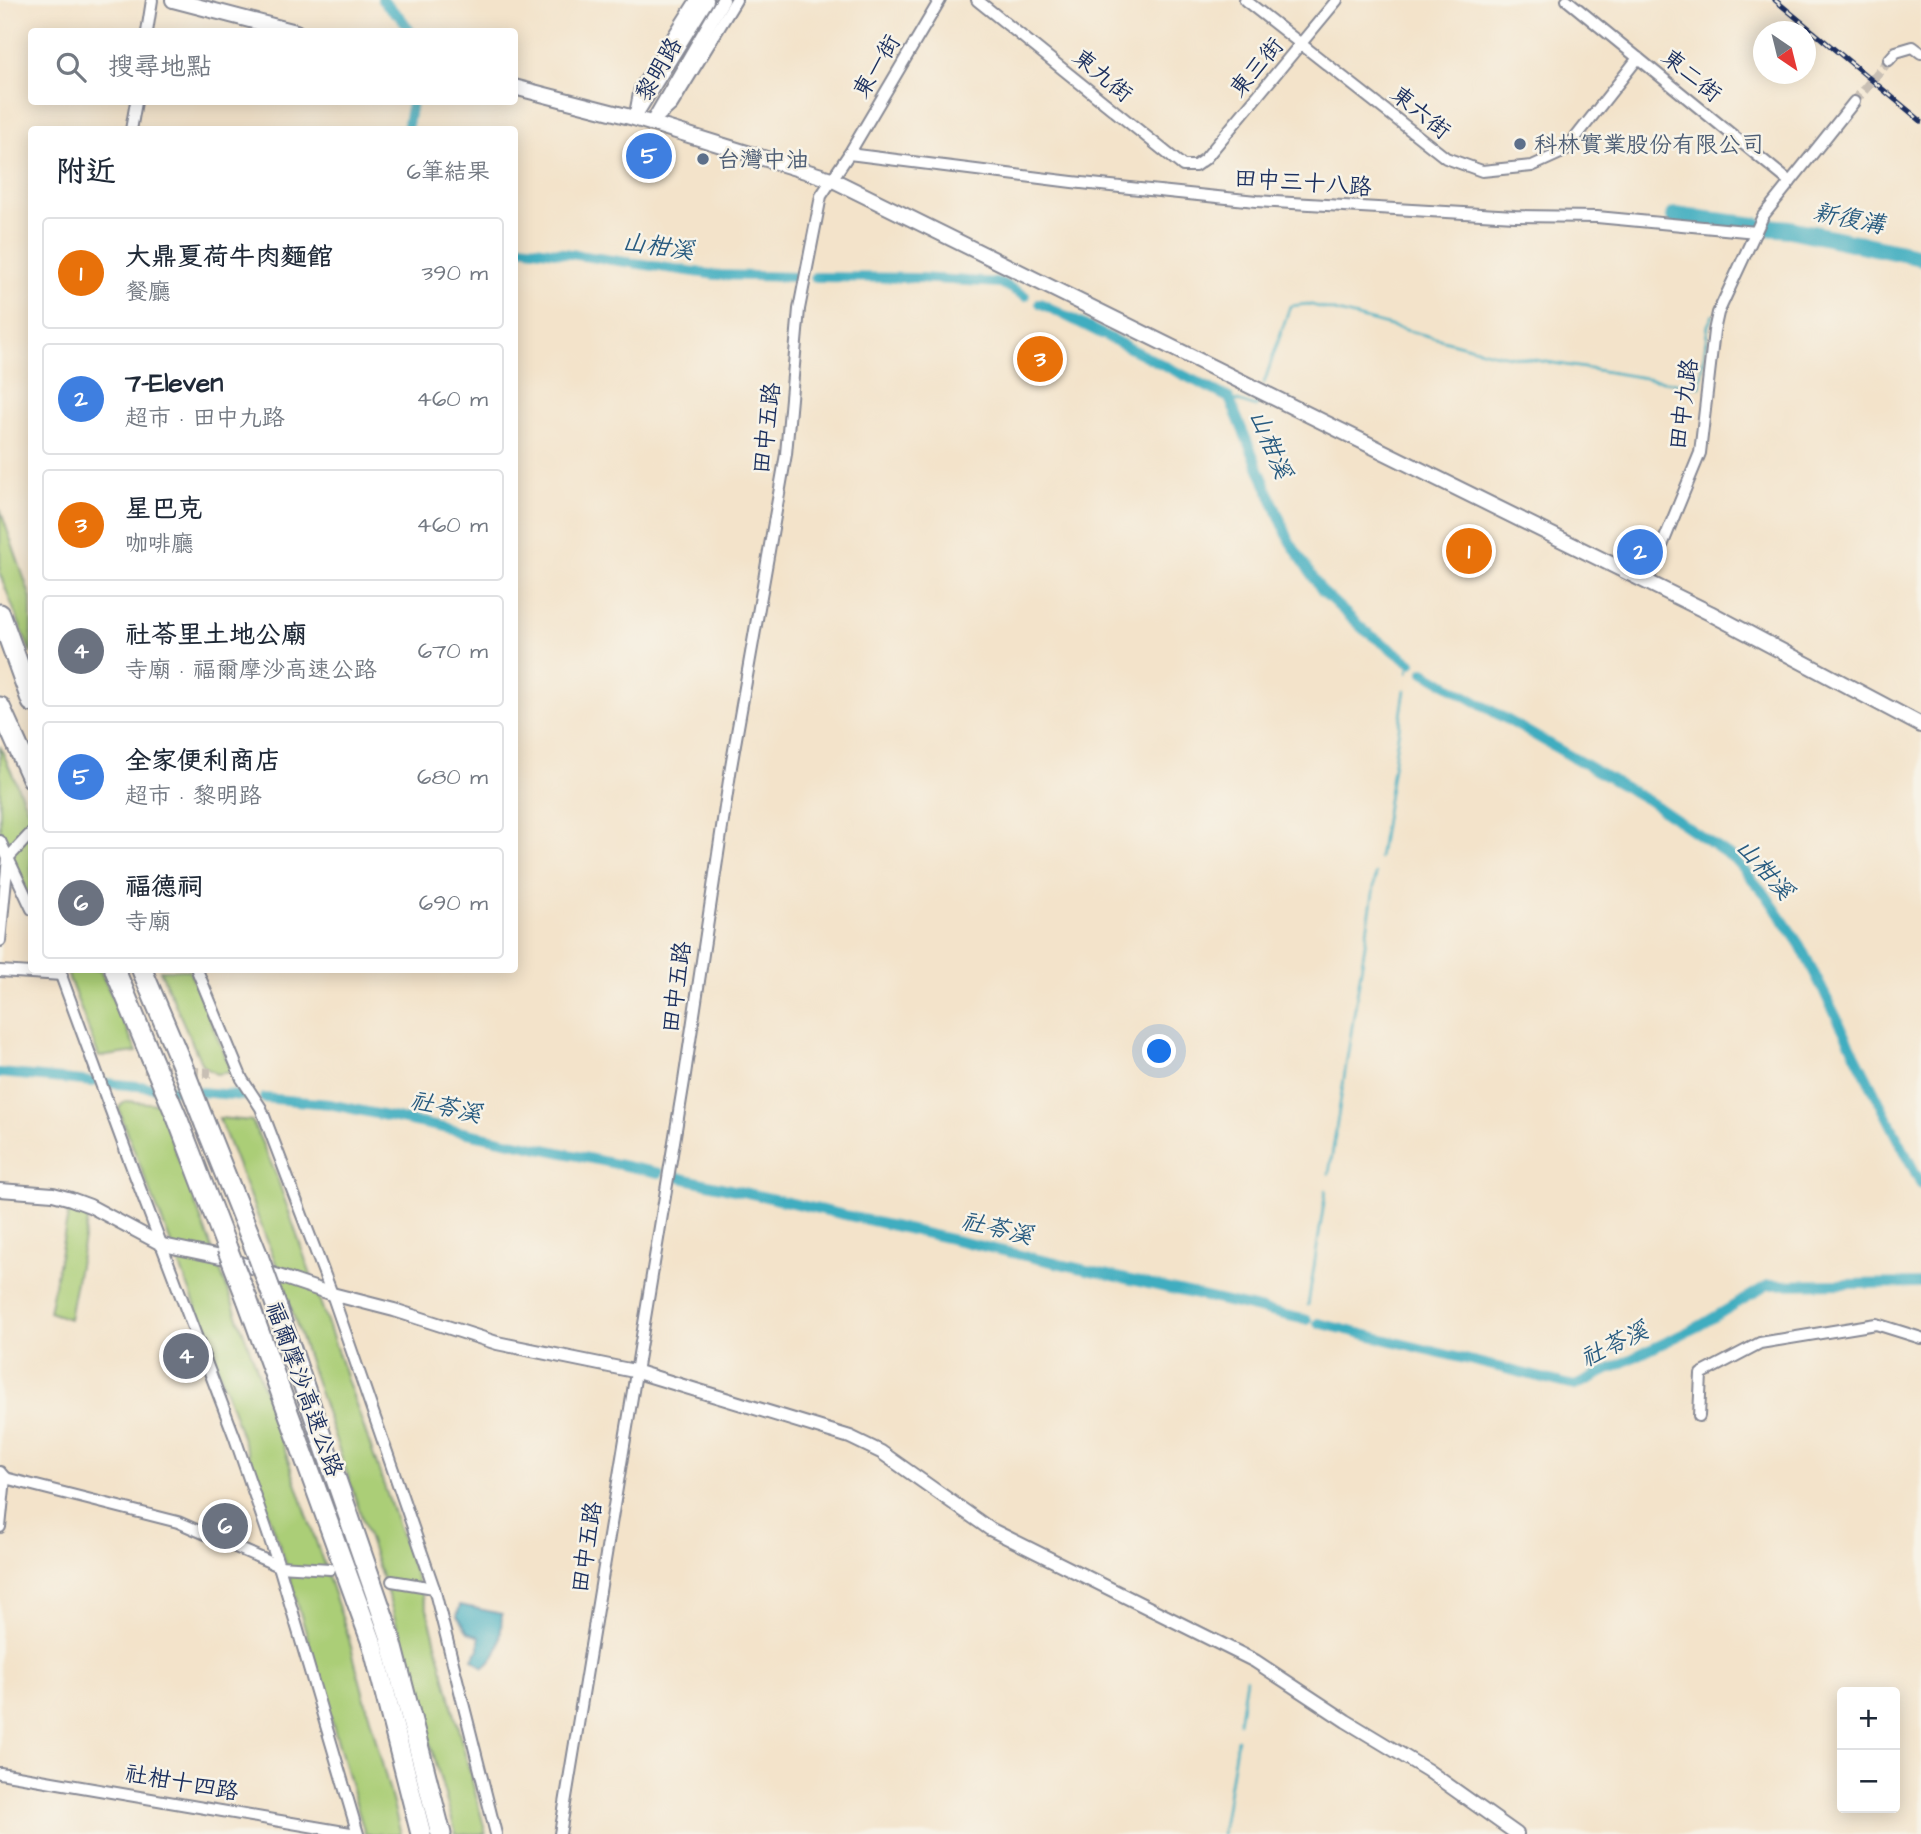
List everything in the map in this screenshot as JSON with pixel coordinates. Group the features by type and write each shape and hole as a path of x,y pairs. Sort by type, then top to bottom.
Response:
{"highway":[{"path":"0,614 28,691"},
{"path":"0,639 28,704"},
{"path":"0,708 28,769"},
{"path":"0,727 28,781"},
{"name":"福爾摩沙高速公路","path":"116,973 178,1120 247,1299 373,1646 421,1834"},
{"name":"福爾摩沙高速公路","path":"143,973 276,1305 390,1636 441,1834"}],"main road":[{"path":"173,0 281,28"},
{"path":"518,89 634,118 831,179 1647,582 1921,725"}],"street":[{"path":"148,28 152,0"},
{"path":"634,118 640,88 696,0"},
{"name":"黎明路","path":"634,118 707,0"},
{"name":"黎明路","path":"651,124 723,0"},
{"path":"651,124 672,105 736,0"},
{"name":"東一街","path":"849,154 940,0"},
{"name":"東九街","path":"977,0 1183,166 1195,166 1205,159"},
{"name":"東六街","path":"1245,0 1303,43 1446,159 1482,171 1532,166 1565,151 1638,58"},
{"name":"東三街","path":"1205,159 1337,0"},
{"name":"東二街","path":"1567,0 1790,182"},
{"path":"1889,60 1896,52 1913,47 1921,53"},
{"name":"田中九路","path":"1647,582 1700,453 1718,313 1763,216 1854,102"},
{"path":"132,126 135,105"},
{"name":"田中五路","path":"560,1834 634,1371 684,1082 731,767 786,454 799,309 821,196 849,154"},
{"name":"田中三十八路","path":"849,154 1072,182 1256,201 1515,216 1597,217 1756,232"},
{"path":"0,941 8,858 28,836"},
{"path":"0,841 28,900"},
{"path":"0,971 28,971"},
{"path":"61,973 235,1438 279,1566 357,1834"},
{"path":"198,973 242,1079 261,1108 332,1294 434,1588 496,1834"},
{"path":"0,1190 53,1194 71,1199 90,1206 163,1245 225,1258 332,1294 394,1310 497,1343 634,1371 850,1437 881,1452 990,1528 1255,1661 1427,1770 1517,1834"},
{"path":"1699,1416 1701,1374 1760,1343 1876,1324 1921,1338"},
{"path":"0,1527 2,1475 178,1522 279,1566 330,1569"},
{"path":"392,1581 434,1588"},
{"name":"社柑十四路","path":"0,1773 357,1834"}],"green space":[{"path":"0,509 28,589 28,646 0,574"},
{"path":"0,746 28,810 28,893 0,834"},
{"path":"67,973 101,973 137,1052 99,1057"},
{"path":"161,973 190,973 232,1072 216,1074 202,1065"},
{"path":"126,1101 158,1104 255,1363 347,1632 401,1834 365,1834 285,1561 201,1319 122,1120 119,1107"},
{"path":"219,1118 252,1121 275,1172 427,1609 486,1834 456,1834 389,1598 275,1261"},
{"path":"71,1199 90,1206 69,1319 49,1312"}],"water":[{"path":"460,1605 502,1614 497,1651 483,1668 473,1659 479,1649 479,1637 468,1632 457,1616"}],"waterway":[{"name":"山柑溪","path":"382,0 408,28"},
{"name":"山柑溪","path":"408,126 411,105"},
{"name":"新復溝","path":"1675,216 1756,226"},
{"name":"新復溝","path":"1767,227 1790,229 1921,257"},
{"name":"山柑溪","path":"518,247 716,275 796,277"},
{"name":"山柑溪","path":"815,277 919,278 1001,283 1025,296"},
{"name":"山柑溪","path":"1040,303 1229,398 1290,542 1322,591 1364,630 1411,663"},
{"path":"1264,383 1290,306 1308,304 1492,353 1700,387 1708,325 1713,315"},
{"path":"1229,398 1256,407 1259,400"},
{"path":"1408,672 1410,662"},
{"name":"山柑溪","path":"1424,672 1649,801 1733,858 1766,895 1800,945 1921,1184"},
{"path":"1379,858 1405,690"},
{"path":"1329,1174 1376,874"},
{"name":"社苓溪","path":"0,1073 93,1082"},
{"name":"社苓溪","path":"106,1083 243,1096"},
{"name":"社苓溪","path":"264,1098 329,1104 659,1173"},
{"name":"社苓溪","path":"677,1177 1307,1320"},
{"path":"1308,1305 1326,1190"},
{"name":"社苓溪","path":"1318,1323 1575,1386 1699,1326 1768,1285 1921,1283"},
{"path":"1239,1723 1246,1678"},
{"path":"1222,1834 1237,1739"}],"tunnel":[{"path":"1854,102 1889,60"},
{"path":"144,1069 211,1073"},
{"path":"343,1571 392,1581"}],"railway":[{"path":"1775,0 1921,121"}],"place":[{"name":"科林實業股份有限公司","path":"1520,144"},
{"name":"全家便利商店","path":"649,156"},
{"name":"台灣中油","path":"703,159"},
{"name":"星巴克","path":"1040,359"},
{"name":"大鼎夏荷牛肉麵館","path":"1469,551"},
{"name":"7-Eleven","path":"1640,552"},
{"name":"社苓里土地公廟","path":"186,1356"},
{"name":"福德祠","path":"225,1526"}]}
